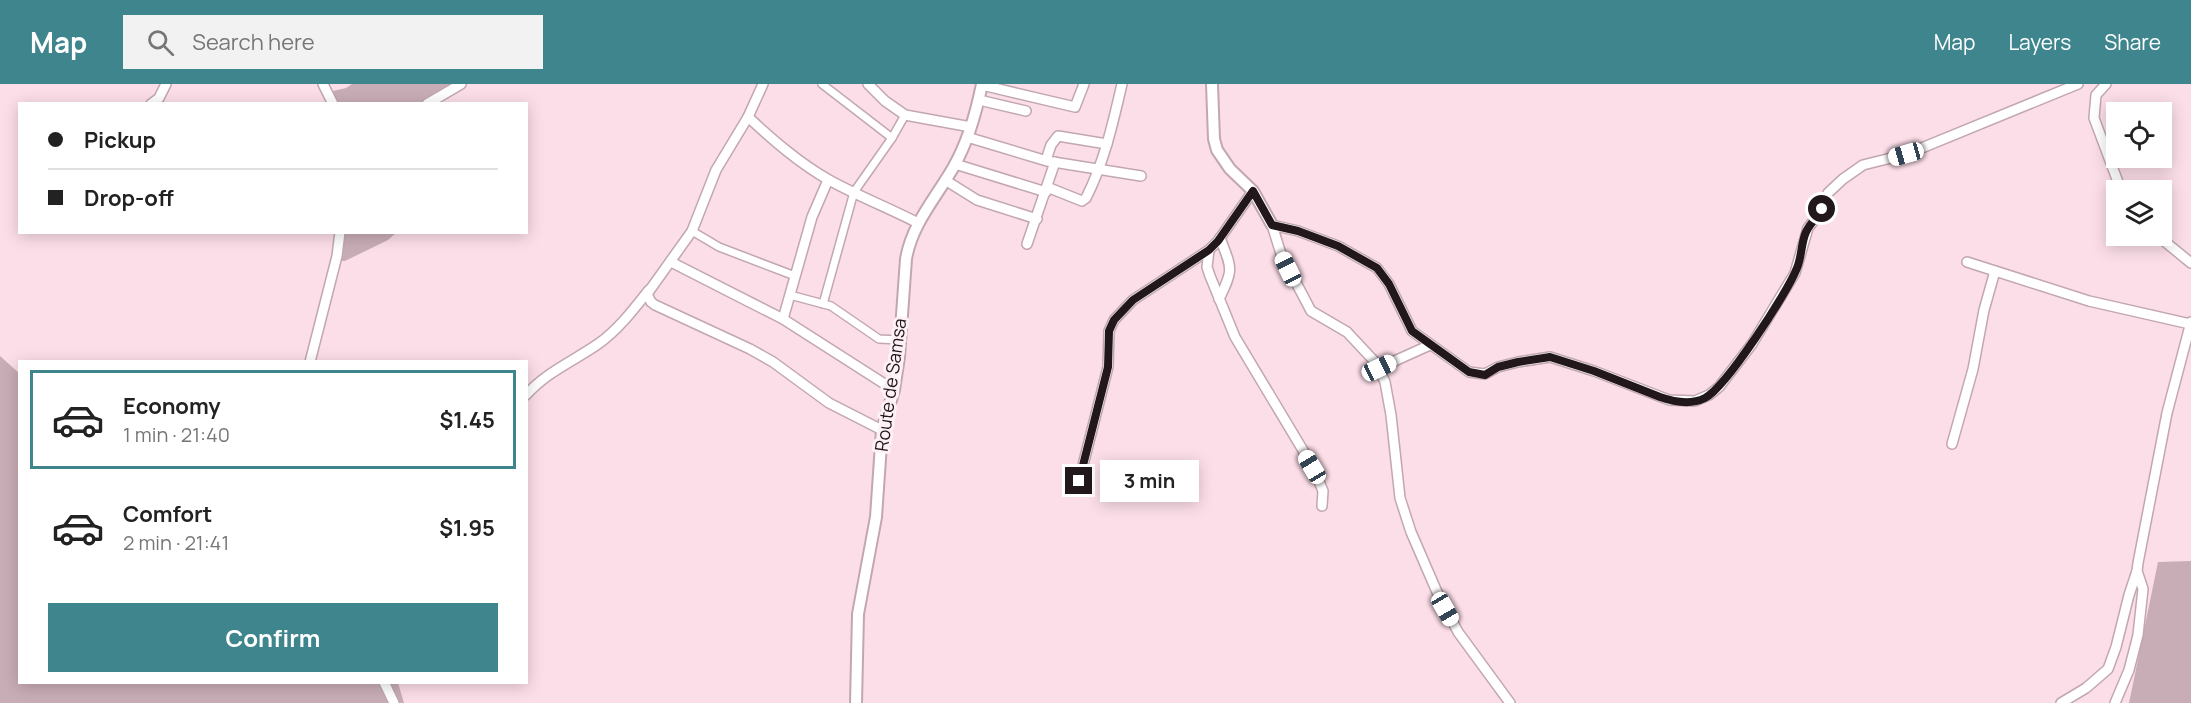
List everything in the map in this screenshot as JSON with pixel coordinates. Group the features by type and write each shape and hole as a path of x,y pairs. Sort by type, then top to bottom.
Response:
{"street":[{"path":"154,102 159,98 166,84"},
{"path":"323,84 332,102"},
{"path":"431,102 461,84"},
{"path":"528,393 555,369 599,343 630,314 671,262 692,231 716,170 748,117 764,84"},
{"path":"822,84 892,138"},
{"path":"868,84 885,101 905,115 969,132 1051,161 1141,176"},
{"path":"1028,95 1030,84"},
{"path":"982,85 1075,107 1084,84"},
{"path":"955,164 1083,201 1107,144 1122,84"},
{"path":"1212,84 1214,139 1217,150 1227,166 1253,191 1272,225 1281,254 1311,311 1347,332 1370,354 1379,368 1385,382 1391,415 1400,498 1411,532 1437,592 1454,624 1510,703"},
{"path":"1272,225 1298,231 1338,246 1377,268 1396,298 1408,326 1461,368 1485,375 1498,367 1550,357 1669,400 1689,402 1703,399 1719,387 1752,344 1795,273 1808,228 1820,214 1828,194 1843,179 1863,165 1906,154 2078,84"},
{"path":"2090,84 2096,94 2094,118 2117,180"},
{"path":"2096,94 2106,84"},
{"name":"Route de Samsa","path":"856,703 858,614 879,493 882,430 894,390 909,244 918,223 955,164 969,132 982,85"},
{"path":"978,100 1026,111"},
{"path":"823,304 854,192 892,138 905,115"},
{"path":"748,117 793,156 828,180 918,223"},
{"path":"1027,244 1046,190 1051,145 1059,136 1107,144"},
{"path":"783,319 813,217 828,180"},
{"path":"945,180 977,200 1037,219"},
{"path":"1079,481 1108,367 1109,331 1114,320 1133,300 1209,250 1253,191"},
{"path":"692,231 719,247 795,276"},
{"path":"311,360 337,256 340,234"},
{"path":"1219,299 1231,274 1230,264 1220,238"},
{"path":"2170,246 2191,263"},
{"path":"1209,250 1207,267 1235,337 1312,467 1323,491 1322,506"},
{"path":"1967,261 2089,301 2191,323 2165,419 2138,571 2129,595 2116,647 2108,669 2086,688 2061,703"},
{"path":"671,262 783,319 894,390"},
{"path":"1952,444 1973,369 1995,271"},
{"path":"649,290 648,298 655,305 750,349 829,403 882,430"},
{"path":"790,295 840,311 874,337 900,340"},
{"path":"1379,368 1430,345"},
{"path":"2115,703 2129,670 2138,635 2143,589 2138,571"},
{"path":"385,684 393,703"}],"shaded area":[{"path":"352,84 453,84 422,102 337,102 333,91"},
{"path":"343,234 395,234 388,240 345,261 338,261"},
{"path":"0,356 18,372 18,684 398,684 404,703 0,703"},
{"path":"2191,561 2191,703 2129,703 2158,562"}],"route":[{"path":"1079,481 1108,367 1109,331 1114,320 1127,304 1209,250 1218,241 1253,191 1272,225 1298,231 1338,246 1377,268 1389,284 1412,331 1469,372 1485,375 1498,367 1550,357 1669,400 1689,402 1703,399 1714,392 1752,344 1795,273 1804,237 1822,209"}]}
